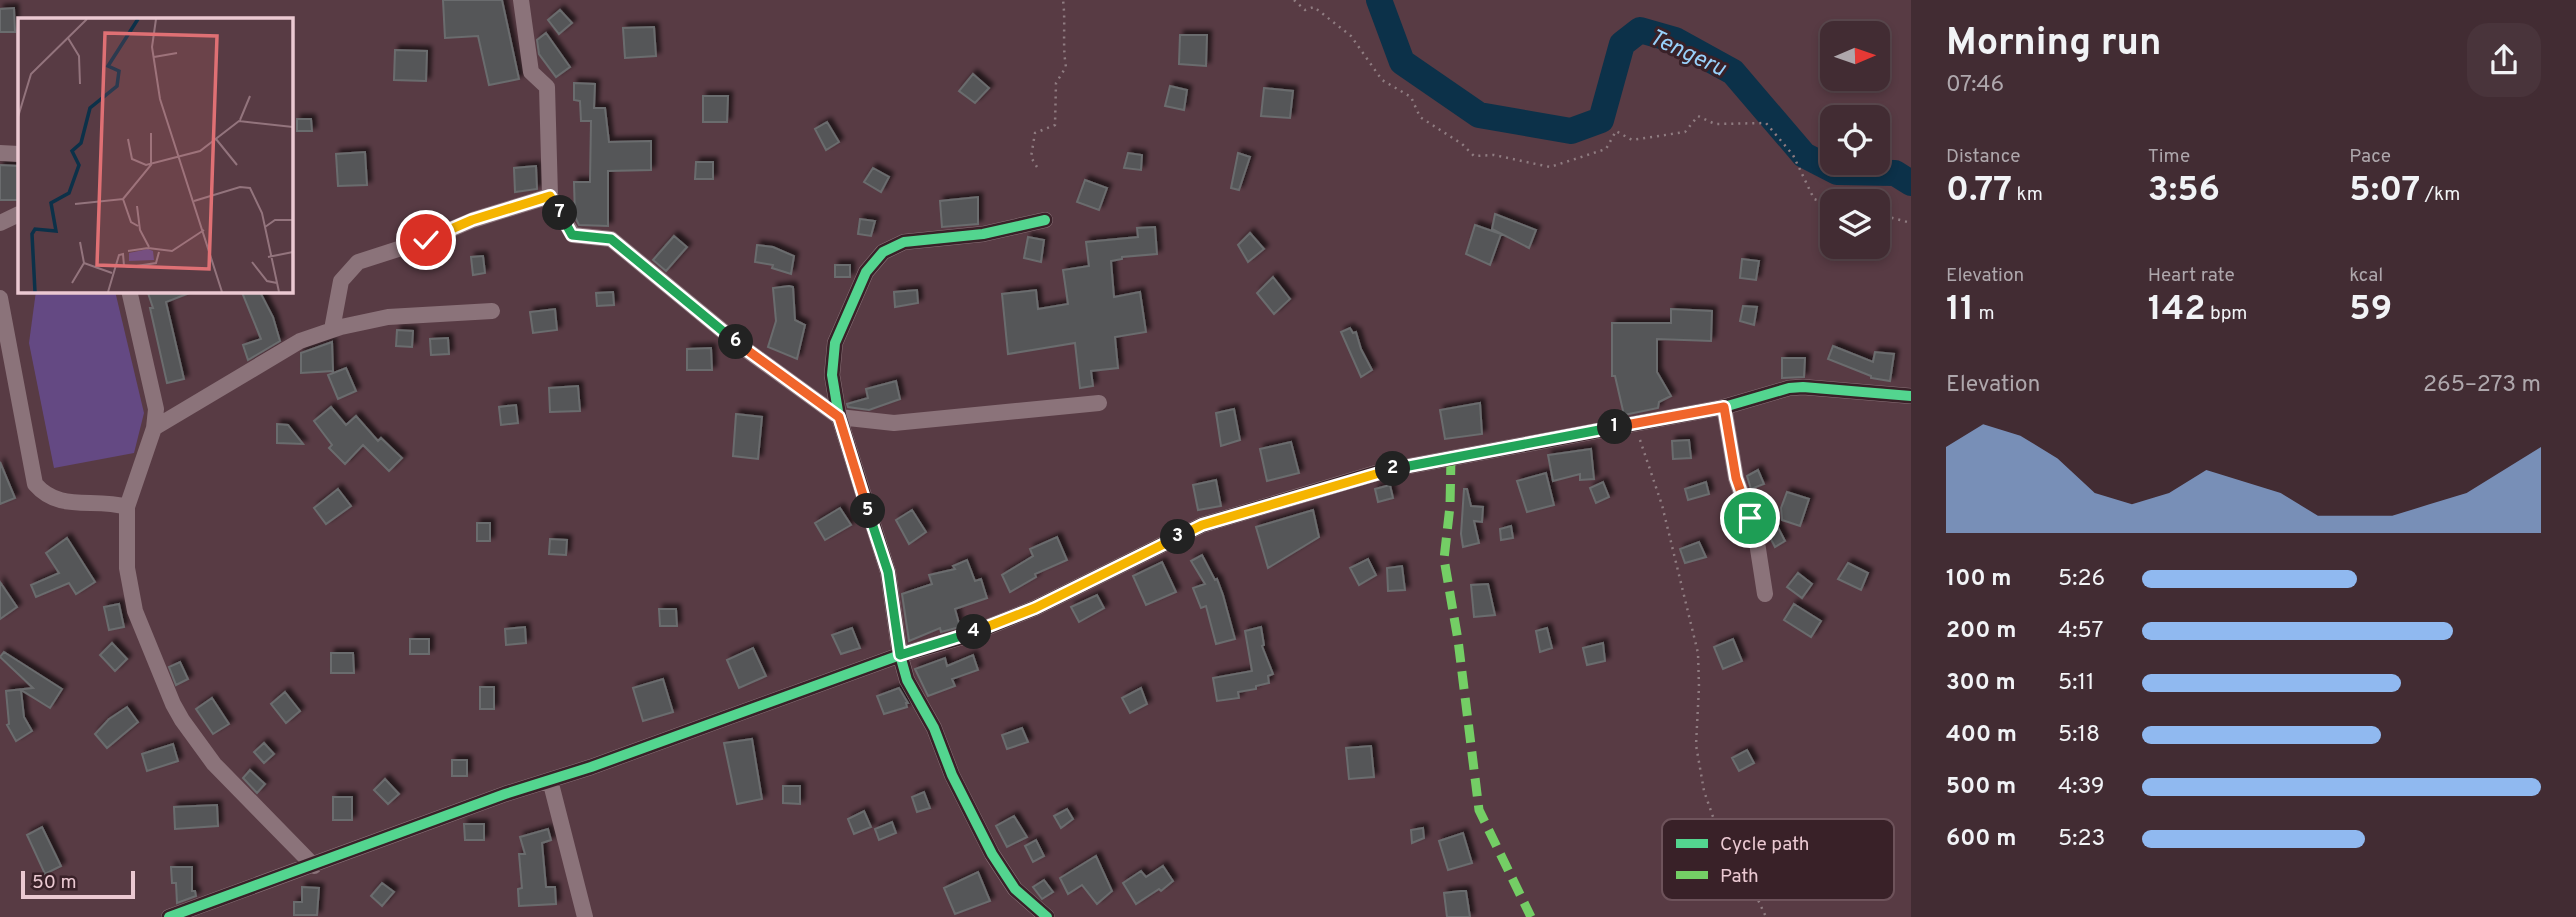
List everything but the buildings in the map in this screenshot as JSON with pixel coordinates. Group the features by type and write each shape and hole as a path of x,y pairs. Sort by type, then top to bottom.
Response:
{"street":[{"path":"521,0 531,72 547,87 550,196 572,235 611,239 741,346 839,417 894,424 1099,403"},
{"path":"0,153 18,154"},
{"path":"333,324 341,281 358,262 426,240 472,220 550,196"},
{"path":"0,223 18,214"},
{"path":"1045,220 983,234 904,242 883,252 866,272 833,349 832,375 839,417 888,572 900,655 907,680 934,728 952,775 992,854 1015,889 1048,917"},
{"path":"129,292 154,396 154,428 127,508 127,568 135,611 173,705 214,764 314,866"},
{"path":"0,298 34,484 45,496 62,502 108,502 127,508"},
{"path":"154,428 300,341 341,327 388,317 492,312"},
{"path":"169,917 314,866 447,814 900,655 965,636 1035,608 1202,525 1383,471 1724,407 1789,388 1911,396"},
{"path":"1724,407 1736,478 1756,536 1765,594"},
{"path":"550,780 585,917"}],"path":[{"path":"1037,167 1031,156 1035,134 1055,125 1056,83 1066,67 1062,45 1066,18 1063,0"},
{"path":"1294,0 1305,10 1314,8 1351,36 1382,80 1411,97 1420,117 1462,144 1474,156 1494,155 1550,167 1606,149 1616,131 1632,139 1685,132 1698,116 1715,124 1766,123 1793,155 1814,199 1820,201"},
{"path":"1890,217 1911,223"},
{"path":"1634,424 1662,505 1698,653 1696,745 1704,791 1714,819"},
{"path":"1758,900 1766,917"}],"shaded area":[{"path":"36,292 115,292 144,413 134,453 54,468 29,343"}],"waterway":[{"name":"Tengeru","path":"1379,0 1402,62 1479,115 1571,131 1601,120 1622,44 1640,30 1675,40 1733,72 1804,155 1837,172 1895,173 1911,183"}],"marked path":[{"path":"1451,457 1450,506 1444,559 1458,640 1479,810 1531,917"}],"cycle path":[{"path":"1045,220 983,234 904,242 883,252 866,272 835,343 832,375 839,417 888,572 900,655 907,680 934,728 952,775 992,854 1015,889 1047,917"},
{"path":"169,917 505,794 591,767 900,655 966,636 1035,608 1202,525 1383,471 1724,407 1789,388 1911,396"}],"route":[{"path":"426,240 472,220 550,196 572,235 611,239 741,346 839,417 888,572 900,655 965,636 1035,608 1202,525 1383,471 1724,407 1736,478 1750,518"}]}
